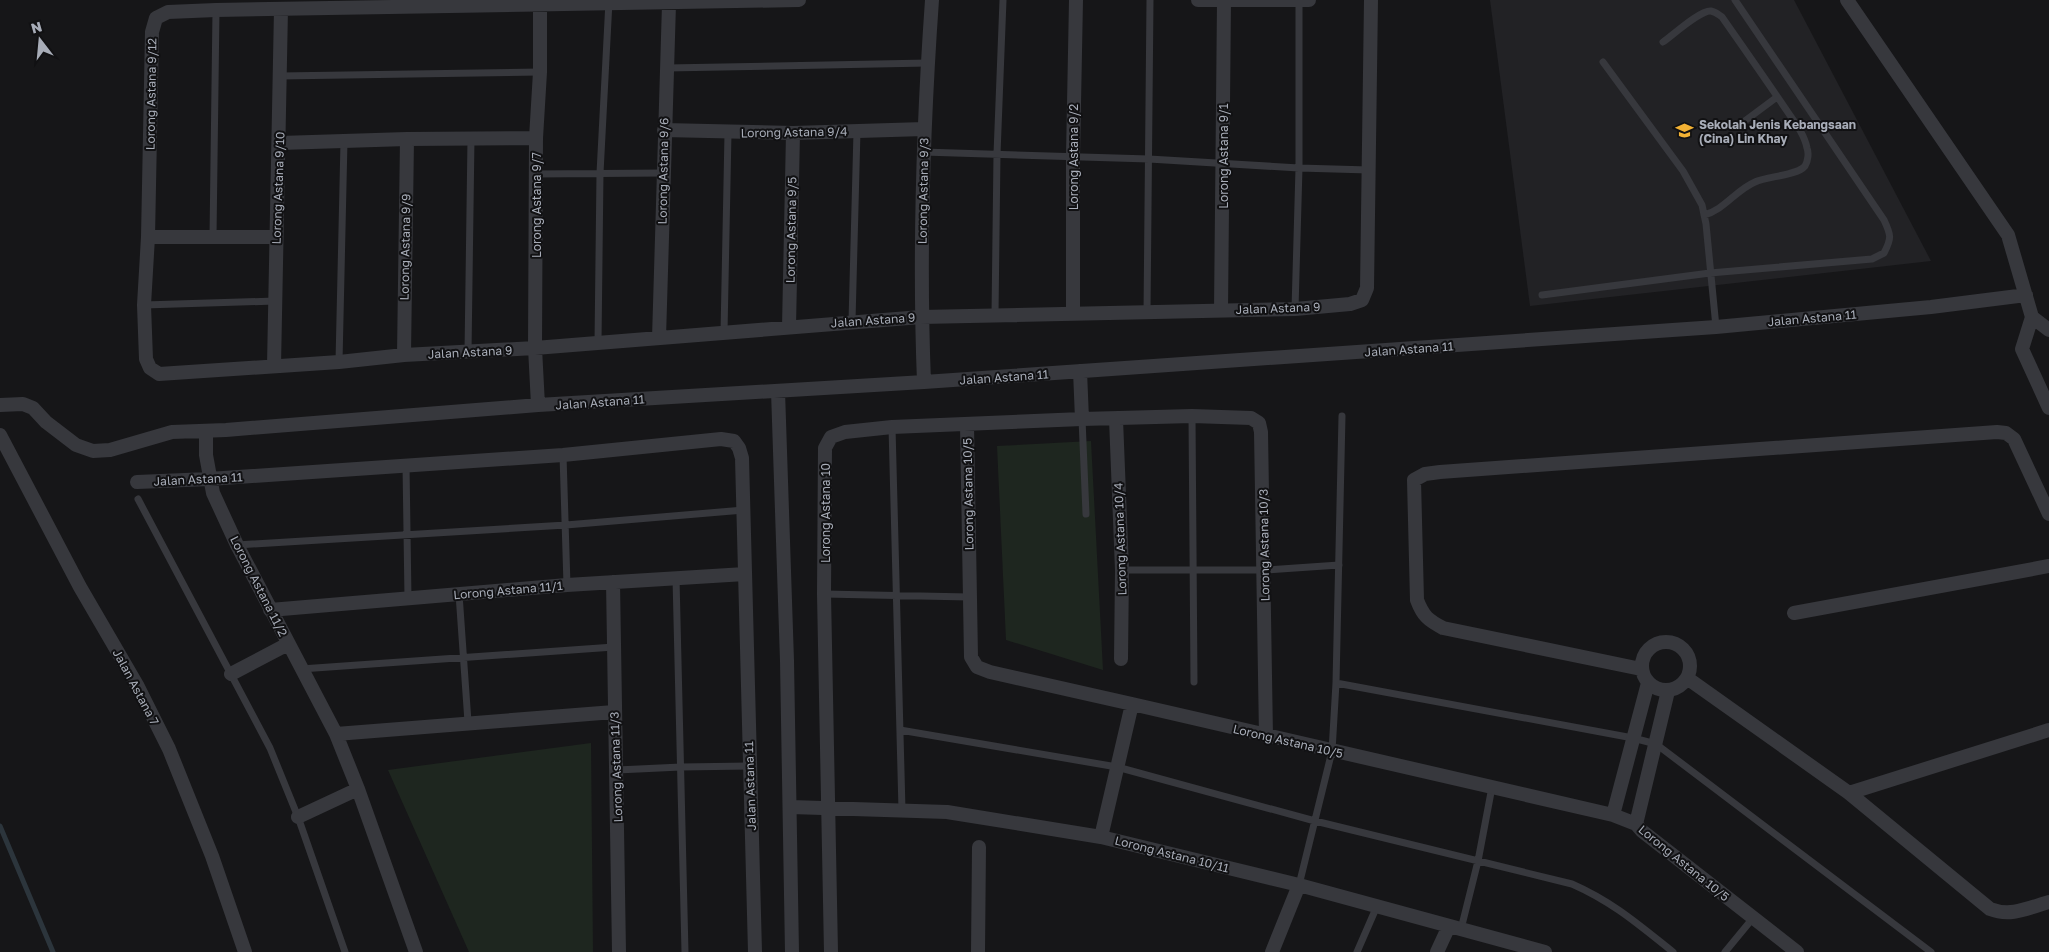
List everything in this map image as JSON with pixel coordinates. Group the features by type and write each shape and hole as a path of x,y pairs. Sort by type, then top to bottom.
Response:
{"street":[{"name":"Lorong Astana 9/12","path":"144,305 148,237 152,32 156,18 168,12 281,10 411,3 609,1 669,4 799,0"},
{"name":"Lorong Astana 9/3","path":"924,382 922,316 923,152 932,0"},
{"name":"Lorong Astana 9/2","path":"1073,314 1072,156 1076,0"},
{"path":"1198,0 1309,0"},
{"name":"Jalan Astana 9","path":"144,305 146,359 150,368 159,374 339,362 404,355 535,348 922,316 1146,314 1296,309 1350,304 1362,300 1368,288 1371,0"},
{"path":"1847,0 2008,235 2032,316 2022,349 2049,408"},
{"name":"Lorong Astana 9/1","path":"1221,311 1224,1"},
{"name":"Lorong Astana 9/7","path":"538,406 535,348 536,138 540,72 540,3"},
{"name":"Lorong Astana 9/6","path":"659,338 669,4"},
{"name":"Lorong Astana 9/10","path":"274,366 280,143 281,10"},
{"name":"Lorong Astana 9/4","path":"664,130 792,133 924,129"},
{"name":"Lorong Astana 9/5","path":"789,327 792,133"},
{"path":"280,143 407,139 536,138"},
{"name":"Lorong Astana 9/9","path":"404,355 407,139"},
{"path":"148,237 276,237"},
{"name":"Jalan Astana 11","path":"0,405 23,404 33,408 46,422 76,445 93,451 110,450 172,432 1716,327 1931,307 2026,295"},
{"path":"2032,316 2049,330"},
{"path":"1080,371 1082,419"},
{"path":"778,391 791,807 792,952"},
{"name":"Lorong Astana 10","path":"831,952 824,594 825,448 832,437 846,432 892,427 1192,416"},
{"name":"Lorong Astana 10/3","path":"1192,416 1251,418 1258,423 1261,432 1265,570 1266,736"},
{"name":"Lorong Astana 10/4","path":"1116,419 1122,570 1120,659"},
{"name":"Lorong Astana 10/5","path":"967,425 971,657 977,667 990,672 1613,815 1636,824 1642,831 1797,952"},
{"name":"Lorong Astana 11/2","path":"206,431 206,455 213,493 270,610 336,734 358,789 416,952"},
{"path":"1641,669 1443,628 1429,620 1422,613 1417,600 1414,480 1425,474 1440,472 1997,432 2006,433 2014,439 2049,514"},
{"name":"Jalan Astana 7","path":"0,435 80,587 136,685 169,748 212,856 245,952"},
{"name":"Jalan Astana 11","path":"137,482 209,479 563,455 721,439 734,441 739,448 742,458 755,952"},
{"path":"1794,613 2049,566"},
{"name":"Lorong Astana 11/1","path":"270,610 567,585 745,574"},
{"name":"Lorong Astana 11/3","path":"613,582 619,952"},
{"path":"1663,642 1671,642 1678,645 1688,656 1690,671 1687,678 1676,689 1668,691 1661,690 1648,683 1641,669 1644,654 1649,648 1663,642"},
{"path":"231,674 288,644"},
{"path":"1687,678 1849,793 1990,909 2001,914 2049,902"},
{"path":"1613,815 1648,683"},
{"path":"1636,824 1668,691"},
{"path":"1101,837 1132,704"},
{"path":"336,734 468,722 614,712"},
{"path":"1849,793 2049,730"},
{"path":"298,817 358,789"},
{"name":"Lorong Astana 10/11","path":"791,807 947,812 1101,837 1299,885 1545,952"},
{"path":"978,952 979,847"},
{"path":"1272,952 1299,885"},
{"path":"1437,952 1455,928"}],"lane":[{"path":"996,315 997,154 1003,0"},
{"path":"1146,314 1150,0"},
{"path":"1542,295 1710,274 1872,259 1884,253 1890,241 1890,231 1884,220 1735,0"},
{"path":"598,343 600,173 609,1"},
{"path":"1296,309 1299,168 1299,1"},
{"path":"213,237 216,10"},
{"path":"1663,42 1701,14 1712,11 1717,13 1722,17 1777,97 1801,133 1807,147 1808,156 1805,165 1799,171 1756,181 1748,185 1717,210 1704,214"},
{"path":"667,68 928,62"},
{"path":"1604,62 1683,171 1702,205 1716,327"},
{"path":"280,76 540,72"},
{"path":"1738,126 1777,97"},
{"path":"852,321 857,131"},
{"path":"724,333 728,133"},
{"path":"468,353 471,138"},
{"path":"339,362 344,141"},
{"path":"923,152 1149,159 1369,170"},
{"path":"536,174 664,173"},
{"path":"144,305 275,301"},
{"path":"1192,416 1194,682"},
{"path":"1299,885 1332,751 1336,683 1342,416"},
{"path":"1082,419 1086,514"},
{"path":"892,427 902,810"},
{"path":"563,455 567,585"},
{"path":"406,465 408,598"},
{"path":"138,499 270,748 298,817 345,952"},
{"path":"237,545 566,525 744,510"},
{"path":"1122,570 1265,570 1339,565"},
{"path":"676,578 686,952"},
{"path":"459,594 468,722"},
{"path":"824,594 969,597"},
{"path":"301,669 464,659 614,646"},
{"path":"1336,683 1633,738 1656,744 1931,952"},
{"path":"900,730 1117,767 1315,821 1572,884 1599,896 1621,910 1673,952"},
{"path":"617,770 749,766"},
{"path":"1455,928 1478,861 1492,787"},
{"path":"1357,952 1377,906"},
{"path":"1725,952 1753,918"}],"shaded area":[{"name":"Sekolah Jenis Kebangsaan (Cina) Lin Khay","path":"1490,0 1794,0 1931,261 1530,306"},
{"path":"1091,441 1103,670 1006,640 997,446"},
{"path":"591,743 593,952 469,952 388,770"}],"waterway":[{"path":"0,826 53,952"}],"place":[{"name":"Sekolah Jenis Kebangsaan (Cina) Lin Khay","path":"1685,131"}]}
